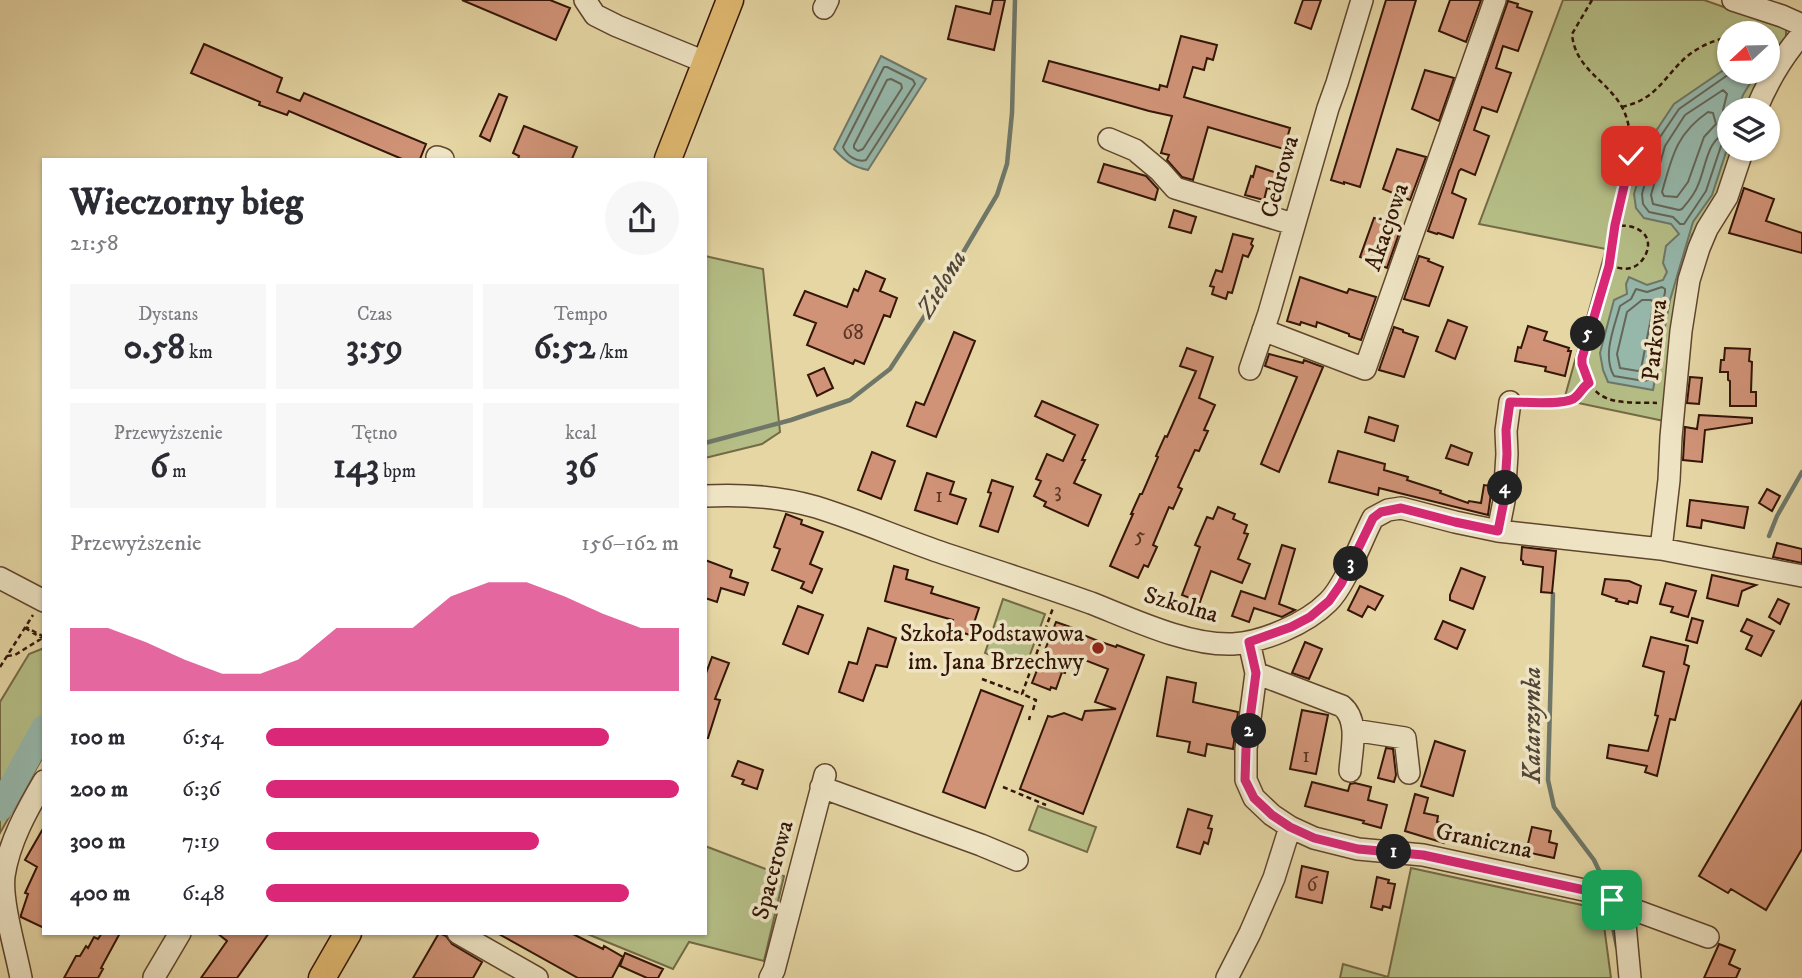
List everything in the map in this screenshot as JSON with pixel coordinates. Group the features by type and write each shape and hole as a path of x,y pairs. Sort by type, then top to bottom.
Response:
{"main road":[{"path":"668,158 730,0"},
{"path":"322,978 347,935"}],"street":[{"path":"585,0 595,15 705,62"},
{"name":"Cedrowa","path":"1250,369 1362,0"},
{"name":"Akacjowa","path":"1263,330 1365,369 1495,0"},
{"path":"1734,0 1802,25"},
{"path":"1761,98 1802,34"},
{"path":"1109,139 1135,150 1175,188 1293,224"},
{"name":"Parkowa","path":"1661,549 1670,480 1681,331 1689,280 1699,248 1707,229 1727,197 1739,161"},
{"path":"1498,531 1504,501 1506,430 1510,402"},
{"name":"Szkolna","path":"707,496 750,496 814,507 1183,637 1231,644 1249,642 1310,617 1329,601 1341,584 1373,518 1381,512 1401,508 1498,531 1661,549 1802,576"},
{"path":"0,578 38,608"},
{"name":"Graniczna","path":"1249,642 1256,673 1246,749 1245,780 1254,798 1290,827 1314,838 1358,849 1423,855 1598,893 1622,905 1709,937"},
{"path":"1256,673 1342,706 1349,712 1353,730 1350,771"},
{"path":"1353,730 1405,738 1409,773"},
{"name":"Spacerowa","path":"770,978 823,781 1017,860"},
{"path":"21,978 4,878 20,824 38,795"},
{"path":"1227,978 1274,878 1290,827"},
{"path":"1622,905 1630,978"},
{"path":"155,977 179,935"},
{"path":"462,935 537,978"}],"path":[{"path":"1592,0 1572,34 1575,51 1580,61 1622,107 1628,122 1632,147 1609,266 1582,364 1589,383 1604,397 1616,401 1674,405"},
{"path":"1622,107 1644,99 1682,61 1717,39"},
{"path":"1609,266 1630,268 1642,262 1647,254 1648,242 1641,231 1615,225"},
{"path":"1510,402 1562,402 1574,399 1583,386 1589,383"},
{"path":"1022,694 1059,592"},
{"path":"0,667 38,608"},
{"path":"25,627 42,636"},
{"path":"7,656 15,655 42,638"},
{"path":"982,679 1036,699 1033,710"},
{"path":"1003,787 1046,805"}],"green space":[{"path":"1563,0 1704,0 1763,21 1717,21 1717,84 1761,84 1753,98 1717,98 1717,161 1729,161 1714,203 1692,235 1675,303 1664,421 1564,400 1606,249 1479,224"},
{"path":"1780,27 1786,29 1786,41 1780,51"},
{"path":"707,256 763,269 780,432 762,444 707,458"},
{"path":"1003,599 1045,614 1025,668 985,653"},
{"path":"42,649 42,759 0,833 0,702 29,654"},
{"path":"1038,806 1096,827 1087,852 1029,830"},
{"path":"707,847 784,876 764,961 689,942 673,969 590,935 707,935"},
{"path":"1411,868 1596,908 1603,918 1611,978 1340,978 1343,964 1388,977"}],"water":[{"path":"881,56 926,79 868,170 849,163 834,149"},
{"path":"1717,74 1717,84 1750,84 1742,98 1717,98 1717,161 1723,161 1712,195 1693,222 1670,300 1653,390 1608,382 1600,353 1614,300 1627,294 1626,284 1629,277 1647,285 1663,280 1667,272 1663,263 1666,246 1679,234 1671,224 1644,218 1636,208 1634,194 1650,140 1674,104"}],"building":[{"path":"462,0 550,0 570,8 556,40"},
{"path":"993,0 1005,0 994,50 948,39 956,6 990,14"},
{"path":"1303,0 1321,0 1311,29 1295,23"},
{"path":"1386,0 1416,0 1360,187 1331,180"},
{"path":"1450,0 1481,0 1466,42 1439,31"},
{"path":"1508,1 1532,12 1518,51 1503,46 1496,68 1511,73 1497,112 1482,107 1474,130 1489,136 1475,175 1461,169 1459,171 1452,193 1466,199 1453,238 1437,234 1428,231"},
{"path":"1181,36 1217,45 1213,60 1207,58 1204,70 1193,67 1184,97 1290,128 1284,149 1208,127 1193,180 1182,177 1167,160 1169,155 1161,153 1172,116 1043,81 1049,61 1159,90 1160,85 1167,87"},
{"path":"204,44 282,78 277,92 300,101 304,93 426,144 420,158 400,158 289,111 287,115 259,105 260,102 191,73"},
{"path":"1425,70 1454,78 1439,121 1412,109"},
{"path":"499,94 507,97 490,141 480,136"},
{"path":"524,126 577,147 572,158 518,158 513,153"},
{"path":"1397,149 1426,157 1410,200 1383,189"},
{"path":"1104,164 1146,176 1158,189 1155,200 1098,182"},
{"path":"1256,166 1277,173 1271,189 1267,188 1264,200 1245,195"},
{"path":"1744,188 1774,199 1766,221 1802,233 1802,253 1729,233"},
{"path":"1174,210 1196,217 1191,233 1169,227"},
{"path":"1374,218 1402,225 1387,268 1360,257"},
{"path":"1233,234 1253,239 1253,246 1248,257 1243,255 1232,293 1228,292 1226,299 1212,294 1214,287 1210,286 1216,270 1222,272"},
{"path":"1419,256 1443,267 1429,306 1404,299"},
{"path":"866,271 885,279 880,291 897,298 890,317 884,315 864,364 855,360 853,364 807,345 816,323 794,315 805,291 847,307 854,289 858,291"},
{"path":"1300,277 1347,293 1349,289 1376,297 1361,340 1317,322 1316,327 1287,321"},
{"path":"1448,320 1467,327 1455,359 1436,351"},
{"path":"1528,326 1547,332 1544,340 1569,348 1568,351 1571,351 1565,376 1545,371 1546,367 1515,361"},
{"path":"1394,327 1418,337 1404,377 1379,370"},
{"path":"954,332 975,341 936,437 907,426 916,402 924,405"},
{"path":"1187,348 1213,357 1199,398 1215,405 1204,430 1208,431 1199,451 1195,450 1178,487 1182,489 1173,509 1169,507 1153,545 1157,547 1148,567 1144,565 1138,578 1110,566 1158,457 1156,456 1196,371 1180,366"},
{"path":"1725,348 1750,349 1751,392 1756,392 1756,406 1730,406 1728,372 1720,372"},
{"path":"1269,354 1303,363 1304,360 1323,367 1279,472 1261,464 1297,377 1265,366"},
{"path":"824,368 833,388 817,396 808,375"},
{"path":"1690,377 1702,378 1699,404 1687,403"},
{"path":"1042,401 1098,425 1074,483 1101,495 1088,526 1044,506 1046,502 1034,496 1041,481 1036,479 1047,454 1063,461 1075,435 1035,416"},
{"path":"1699,415 1752,418 1752,423 1705,430 1702,462 1683,460 1685,427 1697,429"},
{"path":"1369,417 1398,426 1394,441 1365,432"},
{"path":"1451,445 1472,453 1468,465 1446,458"},
{"path":"1338,451 1385,464 1384,470 1408,477 1407,480 1468,503 1481,503 1484,485 1492,486 1488,515 1379,488 1378,495 1329,482"},
{"path":"872,452 895,461 881,499 858,490"},
{"path":"927,473 954,482 950,494 966,499 957,524 915,510"},
{"path":"992,480 1013,487 998,532 980,526 991,493 988,492"},
{"path":"1767,489 1780,496 1772,511 1759,503"},
{"path":"1690,500 1748,507 1744,528 1702,520 1701,528 1687,526"},
{"path":"1218,507 1235,514 1233,519 1247,525 1244,533 1248,534 1238,559 1250,564 1242,583 1211,571 1200,602 1182,595 1200,547 1195,545 1207,517 1213,519"},
{"path":"786,514 802,520 801,524 823,532 810,564 822,569 812,593 801,588 804,582 772,570 780,549 774,547"},
{"path":"1777,543 1802,549 1802,563 1773,557"},
{"path":"1282,545 1295,549 1279,604 1295,610 1282,617 1254,608 1249,622 1232,616 1241,591 1265,599"},
{"path":"1522,547 1556,551 1552,593 1541,592 1543,567 1523,564"},
{"path":"707,561 732,570 730,577 748,583 744,595 721,588 717,602 707,599"},
{"path":"894,566 908,570 906,579 933,587 931,593 979,608 970,635 951,629 953,620 885,601"},
{"path":"1461,568 1485,577 1473,609 1450,600"},
{"path":"1712,575 1756,585 1742,591 1738,606 1707,598"},
{"path":"1605,579 1629,581 1641,586 1637,603 1616,601 1617,599 1602,594"},
{"path":"1666,583 1696,591 1688,617 1671,612 1673,607 1660,604"},
{"path":"1360,586 1383,596 1375,610 1368,606 1362,617 1348,610"},
{"path":"1778,599 1789,604 1780,624 1769,617"},
{"path":"798,606 823,615 808,654 783,644"},
{"path":"1692,618 1703,621 1697,643 1686,640"},
{"path":"1747,619 1774,631 1761,656 1746,649 1752,636 1741,631"},
{"path":"1443,621 1465,630 1457,649 1435,639"},
{"path":"1056,622 1082,631 1081,634 1098,641 1144,655 1083,814 1020,789 1048,716 1064,713 1082,720 1085,711 1116,709 1095,702 1108,669 1072,655 1056,689 1051,687 1050,690 1032,683"},
{"path":"868,628 896,638 887,667 876,665 863,701 839,692 849,662 857,664"},
{"path":"1651,637 1688,646 1684,664 1689,666 1675,720 1670,719 1657,776 1645,772 1647,766 1607,758 1609,745 1648,751 1658,716 1655,715 1664,672 1643,666"},
{"path":"1305,642 1322,649 1309,679 1292,673"},
{"path":"712,657 729,663 715,699 720,700 708,738 707,738 707,671"},
{"path":"1167,677 1196,683 1193,702 1238,712 1233,749 1207,744 1205,756 1188,752 1190,742 1157,736"},
{"path":"981,690 1023,706 985,808 943,792"},
{"path":"1802,701 1802,849 1766,910 1731,889 1728,893 1699,876"},
{"path":"1302,710 1328,715 1316,774 1290,769"},
{"path":"1435,741 1465,751 1453,796 1421,786"},
{"path":"1386,748 1393,749 1396,775 1394,782 1378,778"},
{"path":"738,761 763,770 757,789 742,784 744,780 732,776"},
{"path":"1312,782 1348,791 1350,784 1355,783 1371,787 1368,800 1387,805 1381,828 1305,806"},
{"path":"1415,794 1428,798 1424,813 1438,816 1437,822 1449,824 1444,843 1405,831"},
{"path":"1188,809 1212,816 1208,828 1212,829 1208,844 1204,842 1200,854 1177,847"},
{"path":"1532,827 1551,831 1549,842 1557,844 1554,858 1526,852"},
{"path":"42,830 42,927 21,917 28,894 25,893 37,867 25,860"},
{"path":"1302,866 1328,872 1322,903 1296,897"},
{"path":"1377,877 1395,884 1390,908 1383,906 1382,910 1371,907"},
{"path":"101,935 119,935 98,978 64,978 76,956 80,956 86,946 88,948 94,937 98,939"},
{"path":"220,935 268,935 237,978 201,978 227,941"},
{"path":"438,935 446,936 452,944 482,962 473,978 413,978"},
{"path":"501,935 575,935 623,957 612,978 578,978"},
{"path":"1719,944 1735,950 1729,964 1740,969 1736,978 1704,978"},
{"path":"625,953 663,969 658,978 647,978 620,966"}],"waterway":[{"name":"Zielona","path":"707,442 791,420 850,400 890,369 935,300 997,195 1007,164 1012,113 1015,0"},
{"path":"1769,536 1802,472"},
{"name":"Katarzynka","path":"1553,594 1548,780 1554,807 1594,860 1604,881"},
{"name":"Zielona","path":"0,808 42,732"},
{"name":"Katarzynka","path":"1609,907 1617,947"}],"place":[{"name":"Szkoła Podstawowa im. Jana Brzechwy","path":"1098,648"}],"route":[{"path":"1612,900 1598,893 1541,879 1423,855 1358,849 1314,838 1290,827 1254,798 1245,780 1245,764 1256,673 1249,642 1291,627 1321,609 1336,594 1373,518 1381,512 1401,508 1498,531 1504,501 1506,430 1510,402 1562,402 1574,399 1583,386 1589,383 1582,358 1609,266 1615,225 1631,156"}]}
